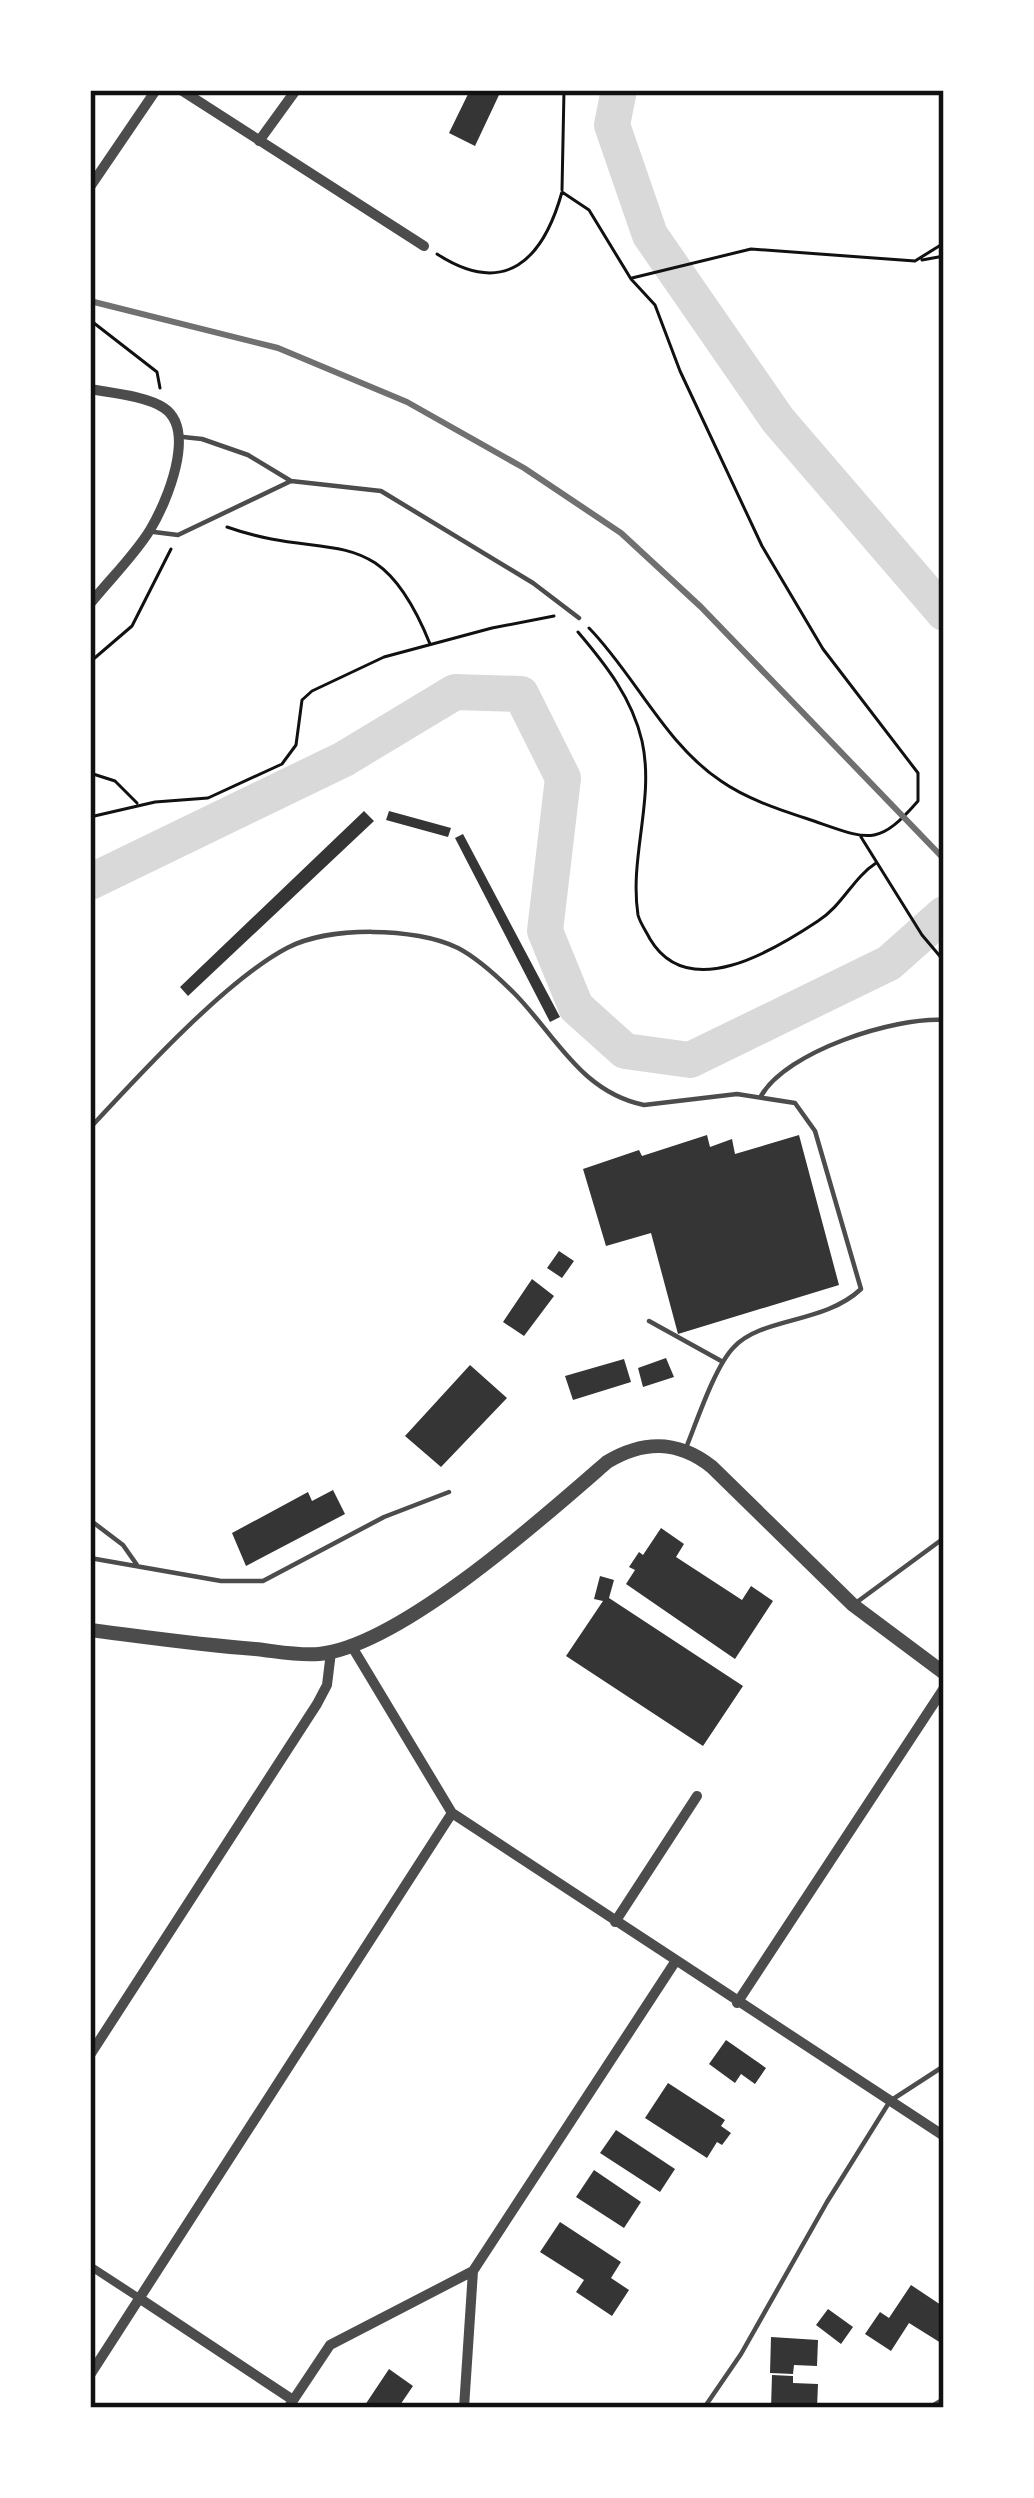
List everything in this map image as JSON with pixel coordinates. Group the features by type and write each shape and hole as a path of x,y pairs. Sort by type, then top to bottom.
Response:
{"street":[{"path":"90,187 156,90"},
{"path":"181,90 424,245"},
{"path":"259,141 296,90"},
{"path":"90,389 164,407 177,421 181,437 173,475 150,530 90,604"},
{"path":"90,1630 315,1655 351,1646 375,1637 465,1579 617,1456 669,1444 712,1467 853,1605 944,1672"},
{"path":"351,1646 452,1814 944,2137"},
{"path":"90,2055 317,1704 327,1685 331,1652"},
{"path":"737,2002 944,1688"},
{"path":"615,1922 698,1796"},
{"path":"90,2375 452,1814"},
{"path":"90,2266 290,2404 331,2345 472,2270 676,1962"},
{"path":"464,2408 472,2270"},
{"path":"934,2408 944,2402"}],"lane":[{"path":"181,437 248,455 291,481 381,491 531,582 579,618"},
{"path":"150,530 163,536 178,535 291,481"},
{"path":"90,1128 244,979 287,948 352,934 396,933 456,948 512,991 566,1058 591,1080 629,1102 644,1105 700,1096 761,1096 795,1103 815,1131 860,1289 818,1316 748,1336 732,1348 685,1449"},
{"path":"761,1096 795,1062 880,1028 923,1018 944,1020"},
{"path":"649,1321 723,1362"},
{"path":"90,1558 221,1581 263,1581 400,1510 449,1492"},
{"path":"90,1520 123,1545 139,1567"},
{"path":"853,1605 944,1538"},
{"path":"704,2408 731,2371 826,2202 890,2102 944,2066"}],"path":[{"path":"424,245 472,273 508,270 534,254 553,226 562,192 564,90"},
{"path":"90,817 208,798 282,764 296,745 302,700 384,657 560,615 579,618 616,656 674,734 721,782 800,817 860,836 893,830 918,801 917,773 823,649 762,546 680,371 662,317 631,279 589,210 562,192"},
{"path":"915,261 944,243"},
{"path":"631,279 751,249 915,261 944,256"},
{"path":"90,320 157,372 164,407"},
{"path":"216,519 230,529 352,550 381,565 421,617 430,644"},
{"path":"90,662 132,626 178,535"},
{"path":"579,618 578,632 627,698 642,743 646,798 638,919 658,952 677,967 697,972 754,956 836,909 875,863"},
{"path":"90,773 115,782 133,795 138,806"},
{"path":"860,836 922,935 944,961"}],"building":[{"path":"470,90 499,95 475,146 449,133"},
{"path":"364,811 374,821 188,996 180,987"},
{"path":"389,811 451,828 448,837 386,820"},
{"path":"463,834 560,1017 550,1022 455,838"},
{"path":"707,1135 710,1147 732,1139 735,1154 799,1135 839,1285 678,1334 651,1233 606,1246 583,1169"},
{"path":"559,1251 574,1261 562,1278 547,1268"},
{"path":"532,1279 554,1296 524,1336 503,1322"},
{"path":"666,1358 674,1377 643,1387 638,1368"},
{"path":"624,1359 631,1382 573,1400 565,1376"},
{"path":"470,1365 507,1398 441,1467 405,1436"},
{"path":"333,1490 345,1514 246,1566 232,1533 308,1492 312,1501"},
{"path":"661,1528 684,1544 676,1557 742,1600 751,1586 773,1601 735,1659 626,1584 635,1570 629,1567"},
{"path":"600,1576 614,1580 609,1598 743,1686 703,1746 566,1656 603,1601 594,1599"},
{"path":"726,2040 766,2068 755,2084 741,2074 735,2083 709,2064"},
{"path":"668,2083 725,2120 721,2126 731,2133 722,2145 717,2142 707,2158 645,2118"},
{"path":"616,2130 675,2169 660,2192 600,2153"},
{"path":"594,2170 641,2202 624,2228 576,2197"},
{"path":"560,2222 621,2262 611,2278 629,2290 612,2316 576,2292 584,2280 540,2252"},
{"path":"911,2285 944,2307 944,2338 941,2343 909,2323 891,2351 865,2334 880,2312 889,2318"},
{"path":"828,2309 853,2327 841,2344 816,2325"},
{"path":"771,2337 818,2340 817,2366 794,2365 793,2374 770,2373"},
{"path":"389,2369 413,2386 398,2408 363,2408"},
{"path":"772,2375 793,2376 793,2383 818,2384 817,2408 771,2408"}],"waterway":[{"path":"619,90 612,125 650,235 778,420 944,613"},
{"path":"90,882 344,759 455,692 521,694 563,778 545,931 576,1007 625,1051 690,1060 889,963 944,914"}],"railway":[{"path":"90,301 278,348 407,402 524,468 621,533 701,607 944,859"}]}
